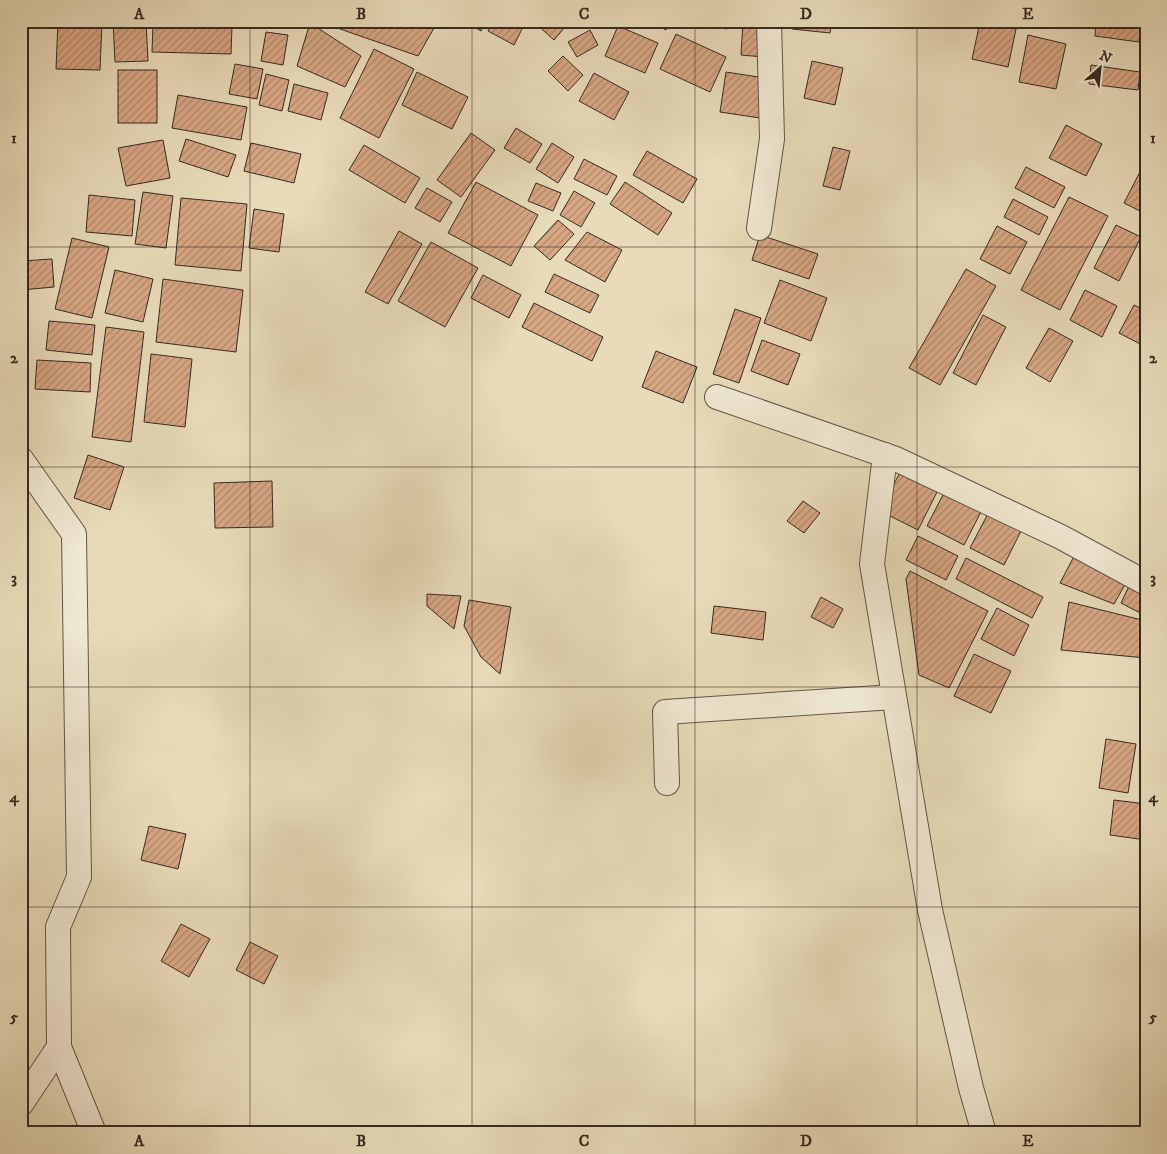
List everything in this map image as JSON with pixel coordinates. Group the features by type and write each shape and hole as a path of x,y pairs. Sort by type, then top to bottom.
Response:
{"street":[{"path":"759,228 772,139 769,21"},
{"path":"717,397 896,459 1061,537 1146,583"},
{"path":"885,455 872,564 930,910 971,1088 984,1133"},
{"path":"21,459 74,534 79,877 58,926 59,1047 94,1133"},
{"path":"666,782 665,712 894,697"},
{"path":"21,1104 59,1047"}],"building":[{"path":"58,21 102,23 100,70 56,69"},
{"path":"113,21 146,21 148,61 115,62"},
{"path":"215,21 238,21 238,25"},
{"path":"317,21 438,21 418,56"},
{"path":"464,21 486,21 481,31"},
{"path":"494,21 526,21 514,45 488,31"},
{"path":"536,21 570,21 554,40 535,23"},
{"path":"649,21 670,21 666,30"},
{"path":"693,21 728,21 727,29 693,23"},
{"path":"743,21 777,21 775,58 741,55"},
{"path":"793,21 832,21 830,33 792,29"},
{"path":"1096,21 1141,21 1139,42 1095,36"},
{"path":"980,22 1016,29 1008,67 972,59"},
{"path":"310,23 361,56 345,87 297,66"},
{"path":"153,24 232,26 231,54 152,52"},
{"path":"618,26 658,43 645,73 605,56"},
{"path":"590,30 598,45 577,57 568,42"},
{"path":"266,32 288,35 283,65 261,61"},
{"path":"676,34 726,57 710,92 660,69"},
{"path":"1028,35 1066,44 1056,89 1019,82"},
{"path":"374,49 414,69 379,138 340,118"},
{"path":"563,56 583,75 568,91 548,71"},
{"path":"812,61 843,68 835,105 804,98"},
{"path":"235,64 263,69 257,99 229,94"},
{"path":"1091,65 1140,72 1138,90 1089,84"},
{"path":"118,70 157,70 157,123 118,123"},
{"path":"417,72 468,97 452,129 402,105"},
{"path":"726,72 765,78 760,118 720,112"},
{"path":"594,73 629,92 614,120 579,101"},
{"path":"266,74 289,80 282,111 259,105"},
{"path":"294,84 328,93 321,120 288,111"},
{"path":"178,95 247,107 241,140 172,128"},
{"path":"1066,125 1102,144 1086,176 1049,158"},
{"path":"516,128 542,144 530,163 504,148"},
{"path":"471,133 495,150 461,197 437,180"},
{"path":"186,139 236,155 228,177 179,161"},
{"path":"163,140 170,178 126,186 118,148"},
{"path":"251,143 301,154 294,183 244,171"},
{"path":"552,143 574,157 558,183 536,169"},
{"path":"364,145 420,178 405,203 349,170"},
{"path":"833,147 850,151 840,190 823,186"},
{"path":"647,151 697,179 683,203 633,175"},
{"path":"584,159 617,176 607,195 574,179"},
{"path":"1146,160 1146,214 1124,203"},
{"path":"1026,167 1065,187 1054,208 1015,188"},
{"path":"476,182 538,215 511,266 448,233"},
{"path":"625,182 672,213 658,235 610,204"},
{"path":"536,183 561,193 553,211 528,201"},
{"path":"427,188 452,202 440,222 415,208"},
{"path":"574,191 595,203 581,227 560,215"},
{"path":"143,192 173,196 166,248 135,244"},
{"path":"89,195 135,200 132,236 86,232"},
{"path":"1069,197 1108,216 1060,310 1021,290"},
{"path":"181,198 247,204 241,271 175,265"},
{"path":"1013,199 1048,217 1039,235 1004,217"},
{"path":"254,209 284,214 279,252 249,248"},
{"path":"558,220 574,234 550,260 534,246"},
{"path":"1116,225 1141,237 1119,281 1094,268"},
{"path":"997,226 1027,242 1010,274 980,259"},
{"path":"399,231 422,244 388,304 365,292"},
{"path":"587,232 622,250 605,282 565,260"},
{"path":"760,235 818,254 809,279 752,260"},
{"path":"72,238 109,247 92,318 55,309"},
{"path":"431,242 478,268 445,327 398,301"},
{"path":"52,259 54,287 21,290 21,261"},
{"path":"966,269 996,286 940,385 909,368"},
{"path":"115,270 153,279 143,322 105,313"},
{"path":"554,274 599,295 590,313 545,292"},
{"path":"483,275 521,295 509,318 471,298"},
{"path":"163,279 243,290 236,352 156,342"},
{"path":"780,280 827,298 811,341 764,323"},
{"path":"1085,290 1117,306 1102,337 1070,320"},
{"path":"534,303 603,337 592,361 522,327"},
{"path":"1134,305 1146,311 1146,338 1142,345 1119,333"},
{"path":"735,309 761,318 739,383 713,374"},
{"path":"983,315 1006,327 976,385 953,373"},
{"path":"49,321 95,325 92,355 46,350"},
{"path":"106,327 144,332 131,442 92,437"},
{"path":"1049,328 1073,341 1050,382 1026,368"},
{"path":"762,340 800,354 788,385 751,371"},
{"path":"656,351 697,367 683,403 642,387"},
{"path":"151,354 192,359 185,427 144,422"},
{"path":"37,360 91,363 90,392 35,389"},
{"path":"88,455 124,467 110,510 74,498"},
{"path":"908,457 945,476 918,530 880,511"},
{"path":"272,481 273,527 215,528 214,483"},
{"path":"949,483 986,502 964,545 927,526"},
{"path":"803,501 820,513 804,533 787,521"},
{"path":"993,504 1026,521 1004,565 970,548"},
{"path":"918,536 958,556 946,580 906,560"},
{"path":"1081,543 1127,581 1114,604 1060,583"},
{"path":"966,558 1043,597 1032,618 956,579"},
{"path":"910,571 988,611 949,688 919,675 906,579"},
{"path":"1130,584 1146,593 1146,616 1121,603"},
{"path":"427,594 461,596 454,629 427,606"},
{"path":"821,597 843,609 833,628 811,617"},
{"path":"469,600 511,607 500,674 481,657 464,626"},
{"path":"1069,602 1146,621 1146,658 1061,650"},
{"path":"714,606 766,612 763,640 711,633"},
{"path":"997,608 1029,625 1014,656 981,639"},
{"path":"974,654 1011,671 991,713 954,696"},
{"path":"1106,739 1136,744 1128,793 1099,788"},
{"path":"1144,739 1146,739 1146,760 1143,759"},
{"path":"1114,800 1146,804 1146,840 1110,835"},
{"path":"149,826 186,834 178,869 141,860"},
{"path":"181,924 210,939 189,977 161,961"},
{"path":"250,942 278,956 264,984 236,970"}]}
